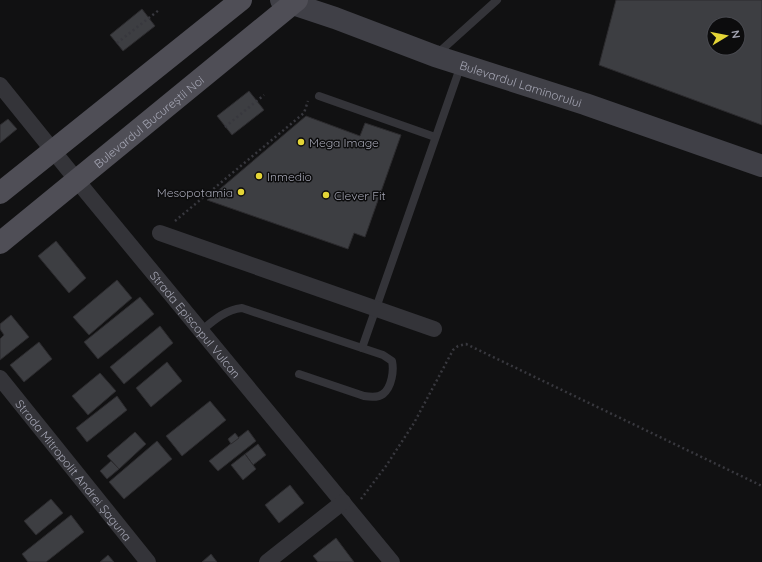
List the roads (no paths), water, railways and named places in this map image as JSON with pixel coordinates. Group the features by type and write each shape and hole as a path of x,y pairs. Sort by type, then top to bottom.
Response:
{"main road":[{"path":"4,186 52,151 240,0"},
{"name":"Bulevardul Bucureștii Noi","path":"0,243 77,181 290,1"}],"street":[{"name":"Bulevardul Laminorului","path":"290,1 330,9 435,56 585,104 762,166"},
{"name":"Strada Episcopul Vulcan","path":"0,85 52,151 392,562"},
{"path":"160,233 434,329"},
{"name":"Strada Mitropolit Andrei Șaguna","path":"0,378 148,562"},
{"path":"267,562 343,502"}],"lane":[{"path":"435,56 497,0"},
{"path":"362,348 461,64"},
{"path":"319,96 435,138"},
{"path":"201,331 224,313 232,309 242,308 383,355 392,361 394,369 390,382 383,394 375,397 364,396 299,374"}],"place":[{"name":"Mega Image","path":"301,142"},
{"name":"Inmedio","path":"259,176"},
{"name":"Mesopotamia","path":"241,192"},
{"name":"Clever Fit","path":"326,195"}]}
